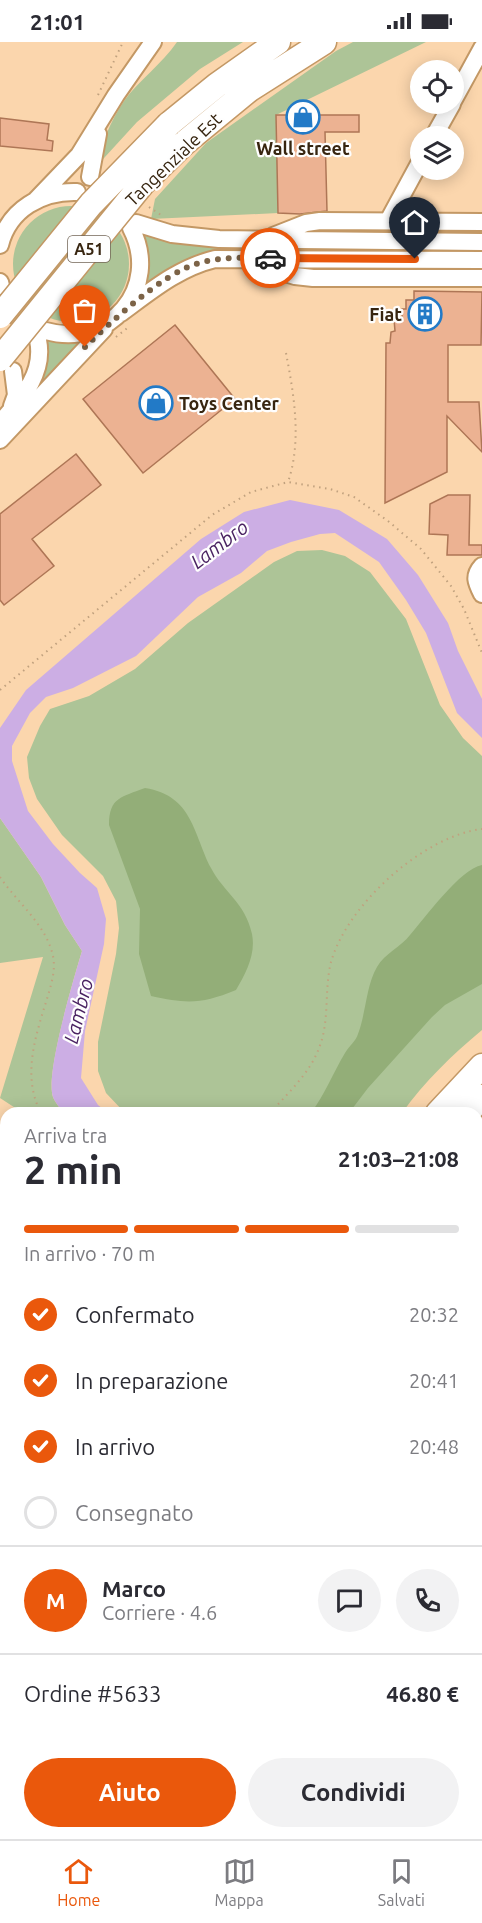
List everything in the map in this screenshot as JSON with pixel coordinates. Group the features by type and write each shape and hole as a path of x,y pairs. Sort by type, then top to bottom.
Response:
{"highway":[{"name":"Tangenziale Est","path":"0,316 91,204 173,130 217,85 278,42"},
{"name":"Tangenziale Est","path":"6,365 143,183 173,130 250,89 324,42"},
{"path":"0,290 89,190 131,148 173,130"},
{"path":"444,1107 482,1066"}],"street":[{"path":"0,242 17,214 34,201 79,155 153,42"},
{"path":"134,71 163,42"},
{"path":"464,80 482,48"},
{"path":"90,177 94,144 103,116"},
{"path":"388,221 410,180"},
{"path":"34,201 52,194 77,192"},
{"path":"254,239 280,235 306,223 320,221 482,222"},
{"path":"0,440 56,377 117,316 135,292 140,270 134,225 193,237 482,242"},
{"path":"5,417 36,377 42,336 82,334 93,331 179,271 195,264 237,258 482,260"},
{"path":"237,258 295,276 482,278"},
{"path":"5,417 16,394 6,365"},
{"path":"482,566 476,573 476,582 482,594"}],"path":[{"path":"95,99 123,42"},
{"path":"286,352 296,436 295,459 288,482"},
{"path":"0,690 212,515 251,492 288,482 330,489 354,497 388,521 421,549 451,586 464,609 482,652"},
{"path":"275,1107 298,1082 320,1047 324,1028 326,983 332,959 340,939 363,903 384,883 431,848 453,837 482,830"},
{"path":"0,877 46,936 55,966 52,984 32,1049 34,1100 38,1107"}],"green space":[{"path":"177,42 243,42 200,69 137,122 94,169 106,134 124,101"},
{"path":"353,42 426,42 276,115 278,213 151,219 155,199 206,143 336,51"},
{"path":"71,206 93,211 112,223 124,242 129,264 124,286 112,305 93,317 71,322 49,317 30,305 18,286 13,264 18,242 30,223 49,211"},
{"path":"138,231 168,242 207,246 482,249 482,252 231,250 205,254 184,261 142,286"},
{"path":"46,336 87,338 36,387 47,363"},
{"path":"322,550 345,556 370,572 406,619 440,705 463,738 482,756 482,1030 439,1069 407,1107 119,1107 106,1093 98,1071 98,1042 119,928 116,901 103,876 62,835 37,799 29,778 27,757 50,709 89,696 135,669 188,623 274,562 297,551"},
{"path":"145,788 161,792 182,808 195,829 216,877 249,923 253,949 247,970 236,990 213,998 194,1001 151,996 139,954 140,909 109,825 114,803 124,796"},
{"path":"0,818 41,877 65,925 82,951 61,1026 53,1069 53,1097 59,1107 14,1107 0,1098 43,957 0,963"},
{"path":"482,865 482,984 445,1005 432,1017 354,1107 315,1107 345,1053 357,1037 373,974 380,962 406,939 454,884 473,868"}],"water":[{"name":"Lambro","path":"290,500 339,510 387,539 418,575 448,623 458,651 482,699 482,738 457,713 426,633 379,562 335,533 320,534 267,551 241,573 198,597 136,656 73,688 46,697 30,713 12,746 12,761 28,811 53,844 97,888 106,919 104,944 85,1031 81,1078 100,1107 59,1107 53,1097 53,1068 82,951 65,925 41,877 0,818 0,728 26,690 201,539 244,512"}],"building":[{"path":"276,115 359,115 359,132 325,132 327,211 300,214 278,213"},
{"path":"0,118 49,124 47,140 53,141 52,151 0,146"},
{"path":"414,291 482,292 481,345 448,345 448,402 479,402 482,452 447,416 447,472 385,503 386,343 390,343 391,332 395,331 394,319 402,319 402,309 406,309 406,300 414,300"},
{"path":"175,325 235,399 143,473 83,399"},
{"path":"76,454 101,485 32,539 54,566 4,605 0,600 0,514"},
{"path":"448,495 470,495 469,545 482,545 482,555 447,555 448,535 429,534 430,504"}],"way so far":[{"path":"85,347 121,313 179,271 195,264 215,260 270,258"}],"place":[{"name":"Wall street","path":"303,117"},
{"name":"Fiat","path":"425,314"},
{"name":"Toys Center","path":"156,403"}],"route":[{"path":"270,258 415,259"}]}
